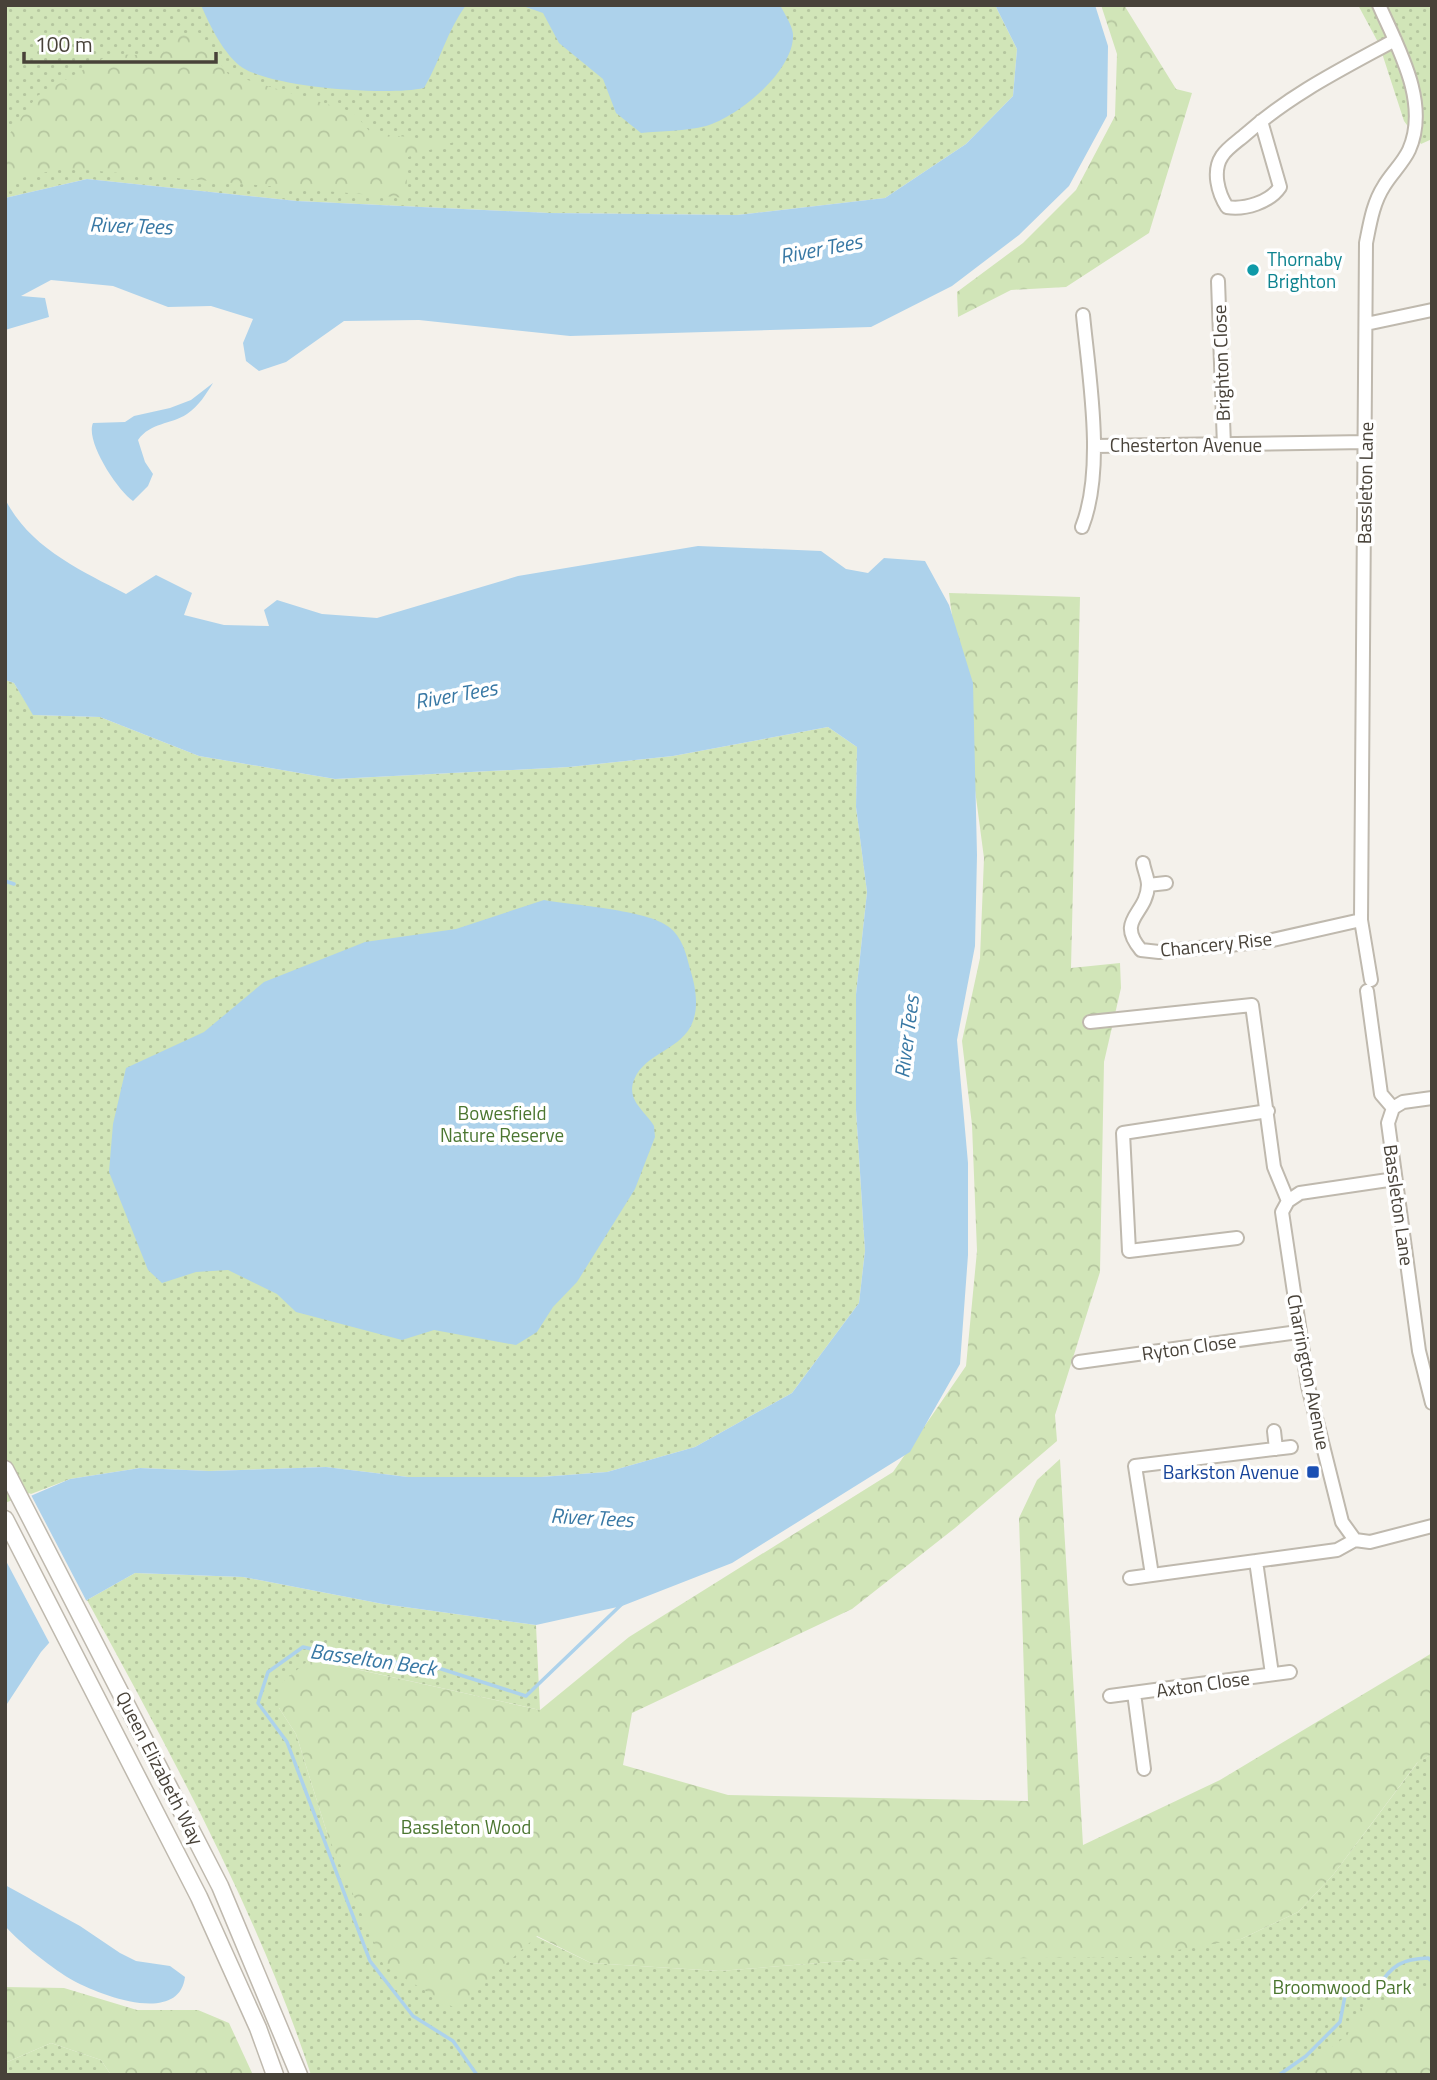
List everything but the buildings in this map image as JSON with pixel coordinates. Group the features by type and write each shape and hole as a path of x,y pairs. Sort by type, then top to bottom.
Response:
{"street":[{"name":"Bassleton Lane","path":"1379,5 1415,96 1416,126 1409,152 1383,187 1371,217 1366,243 1361,920 1381,1094 1393,1108 1388,1123 1395,1179 1419,1351 1432,1403"},
{"path":"1261,121 1280,187 1273,198 1238,208 1227,206 1220,196 1217,169 1222,155 1261,121 1300,91 1395,40"},
{"name":"Brighton Close","path":"1218,281 1224,446"},
{"path":"1366,324 1432,310"},
{"name":"Chesterton Avenue","path":"1083,315 1095,446 1366,442"},
{"path":"1082,527 1095,446"},
{"path":"1143,863 1148,886 1166,883"},
{"name":"Chancery Rise","path":"1148,886 1130,927 1131,938 1142,950 1159,952 1268,941 1361,920"},
{"name":"Charrington Avenue","path":"1090,1022 1252,1005 1274,1167 1288,1201 1282,1212 1308,1386 1342,1522 1355,1540"},
{"path":"1370,1011 1383,1009"},
{"path":"1393,1108 1403,1102 1432,1098"},
{"path":"1237,1238 1129,1251 1123,1133 1268,1111"},
{"path":"1288,1201 1300,1193 1395,1179"},
{"name":"Ryton Close","path":"1079,1362 1298,1332"},
{"path":"1274,1431 1276,1449"},
{"path":"1153,1575 1135,1466 1292,1447"},
{"name":"Queen Elizabeth Way","path":"5,1469 108,1663 220,1886 299,2075"},
{"name":"Queen Elizabeth Way","path":"5,1519 199,1896 258,2028 275,2075"},
{"path":"1130,1578 1337,1550 1355,1540 1370,1542 1432,1527"},
{"name":"Axton Close","path":"1256,1561 1272,1674"},
{"name":"Axton Close","path":"1110,1696 1290,1672"},
{"name":"Axton Close","path":"1134,1693 1144,1769"}],"green space":[{"path":"5,5 995,5 1017,49 1013,96 966,144 885,198 737,215 549,213 297,201 87,179 5,198"},
{"path":"1101,5 1124,5 1176,89 1192,93 1149,233 1066,287 1011,290 958,317 957,292 1023,243 1076,190 1115,116 1117,54"},
{"path":"1358,5 1432,5 1432,139 1421,144 1404,121 1379,44"},
{"path":"197,31 228,74 353,112 371,133 454,142 408,157 406,198 63,168 5,182 5,140 37,96 111,54 160,56 174,37"},
{"name":"Bassleton Wood","path":"949,593 1080,597 1071,968 1120,963 1121,988 1104,1062 1100,1272 1055,1415 1057,1441 955,1528 852,1609 632,1713 623,1765 728,1795 1028,1801 1019,1518 1037,1480 1060,1459 1083,1845 1220,1780 1432,1653 1432,1754 1417,1763 1333,1875 1298,1912 1241,1939 1137,1957 857,1960 719,1971 591,1963 537,1936 456,2009 384,1966 328,1836 296,1734 279,1708 280,1684 310,1659 540,1710 629,1637 893,1472 966,1366 977,1251 972,1125 962,1041 980,958 984,858"},
{"name":"Bowesfield Nature Reserve","path":"5,680 14,683 34,715 100,717 199,756 335,779 569,767 673,756 828,727 857,747 856,807 867,892 856,994 856,1110 865,1251 859,1303 792,1393 695,1447 607,1472 541,1477 408,1477 326,1467 209,1471 140,1468 70,1479 5,1504"},
{"name":"Broomwood Park","path":"135,1573 243,1577 383,1604 536,1625 540,1710 311,1659 279,1708 296,1734 328,1836 591,1963 719,1971 857,1960 1241,1939 1298,1912 1333,1875 1418,1762 1432,1754 1432,2075 311,2075 265,1953 210,1833 87,1600"},
{"path":"1432,1984 1432,2075 1291,2075 1347,2036 1359,2009"},
{"path":"5,1987 64,1988 137,2010 198,2010 229,2023 253,2075 111,2075 101,2060 51,2043 5,2063"},
{"path":"51,2043 101,2060 111,2075 5,2075 5,2063"}],"water":[{"path":"201,5 466,5 424,88 385,91 280,81 243,68 224,48"},
{"path":"520,5 780,5 793,35 791,49 774,77 762,91 733,113 706,126 641,133 616,113 603,79 559,43 543,13"},
{"name":"River Tees","path":"995,5 1095,5 1108,46 1107,116 1069,186 1019,235 952,286 871,327 570,336 419,320 344,321 286,362 259,371 246,361 243,343 253,319 211,306 168,307 113,286 51,280 21,296 45,298 49,317 5,330 5,198 87,179 297,201 549,213 737,215 885,198 966,144 1013,96 1017,49"},
{"path":"213,383 191,411 181,418 149,430 138,440 145,462 153,474 148,486 133,501 119,487 104,465 94,441 93,423 125,422 134,416 170,408 191,400"},
{"name":"River Tees","path":"5,499 28,531 74,566 126,594 156,575 192,593 184,615 224,625 269,626 264,610 277,600 322,614 377,618 518,576 698,546 821,551 846,569 868,573 884,558 925,561 949,605 973,683 977,855 975,946 957,1040 968,1163 968,1255 960,1364 910,1452 732,1563 622,1606 536,1625 383,1604 243,1577 135,1573 87,1600 41,1652 5,1707 5,1507 70,1479 140,1468 209,1471 326,1467 408,1477 541,1477 607,1472 695,1447 792,1393 859,1303 865,1251 856,1110 856,994 867,892 856,807 857,747 828,727 673,756 569,767 335,779 199,756 100,717 33,715 14,683 5,680"},
{"path":"544,900 628,912 659,921 669,927 685,951 696,1001 695,1015 688,1031 681,1039 646,1063 634,1080 632,1094 654,1126 655,1137 635,1189 577,1282 553,1307 537,1332 516,1345 434,1330 402,1340 296,1312 277,1294 228,1270 196,1272 162,1283 148,1270 109,1172 113,1124 126,1068 204,1032 264,982 365,942 456,929"},
{"path":"5,1885 80,1926 136,1961 170,1966 185,1977 180,1992 169,2000 138,2003 102,1993 66,1976 28,1948 5,1926"}],"pier":[{"path":"30,1493 88,1604 51,1646 5,1559 5,1503"}],"waterway":[{"path":"5,881 14,884"},
{"name":"Basselton Beck","path":"477,2075 453,2041 413,2016 370,1961 287,1742 258,1703 268,1672 303,1647 354,1658 432,1666 526,1696 623,1603"},
{"name":"Basselton Beck","path":"1279,2075 1306,2056 1340,2022 1345,1996 1378,1987 1393,1968 1404,1962 1428,1958 1432,1961"}],"place":[{"name":"Thornaby Brighton","path":"1253,270"},
{"name":"Barkston Avenue","path":"1313,1472"}]}
